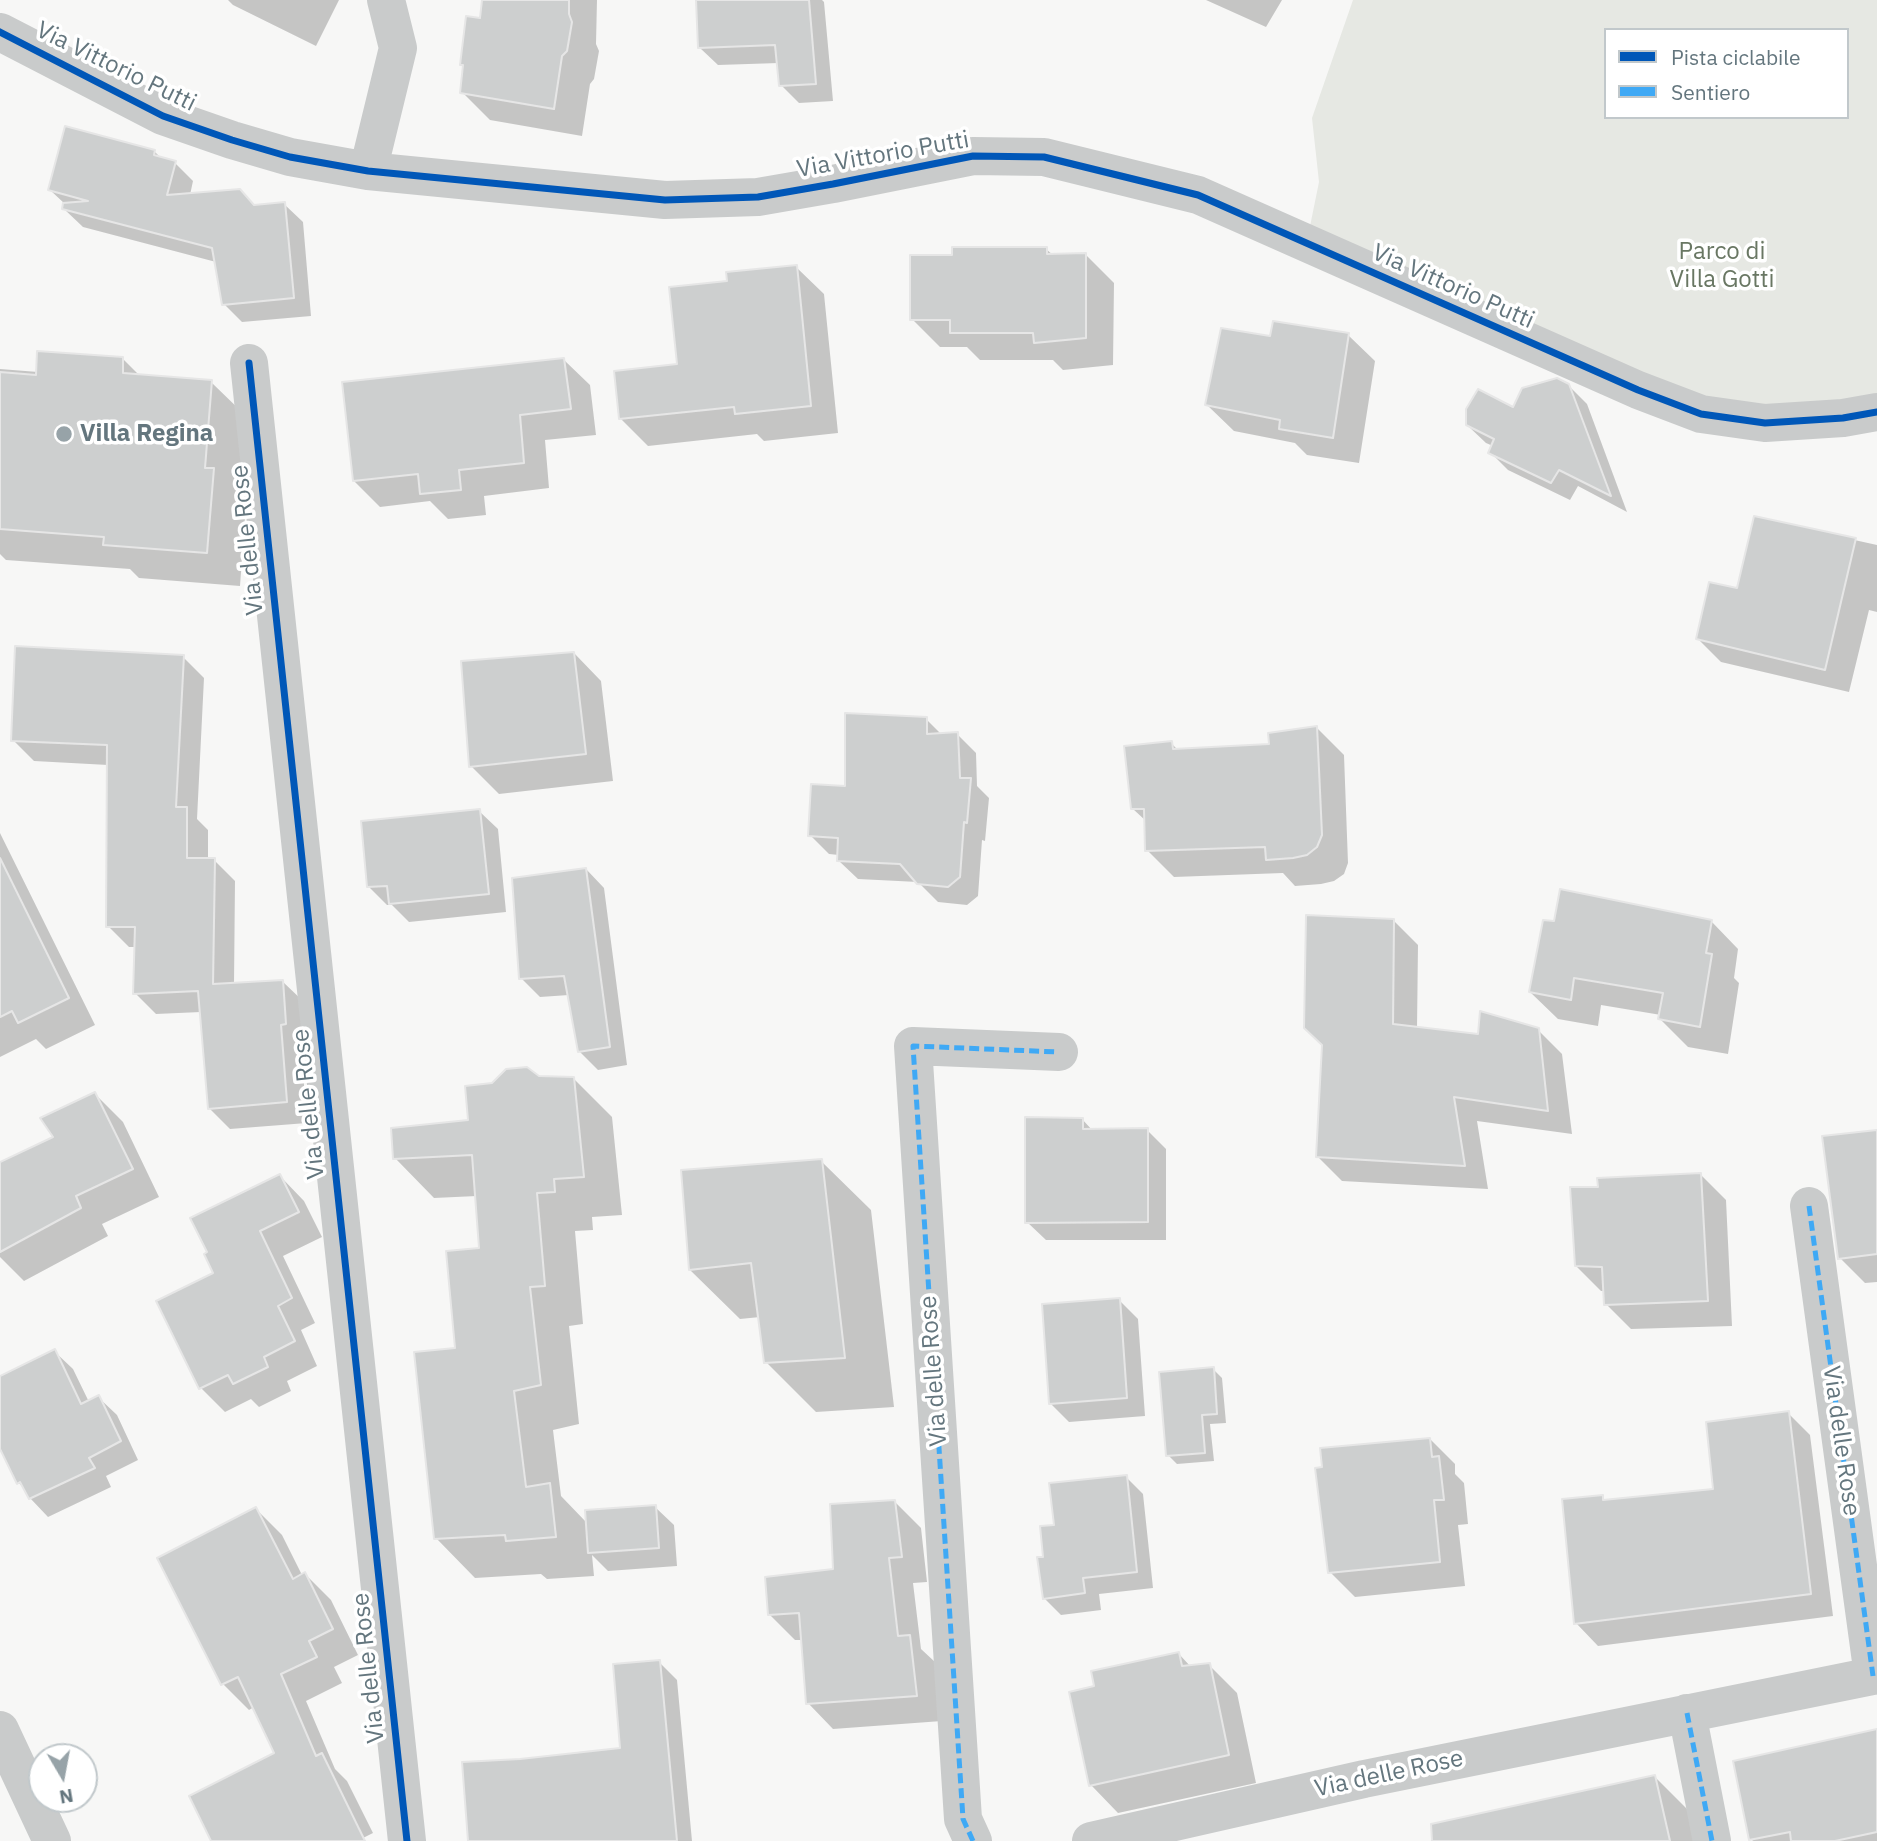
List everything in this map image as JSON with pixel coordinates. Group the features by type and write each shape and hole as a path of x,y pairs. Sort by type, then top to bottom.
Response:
{"street":[{"path":"368,171 398,48 386,0"},
{"name":"Via Vittorio Putti","path":"0,32 163,116 290,157 368,171 665,200 758,197 973,156 1044,157 1198,195 1638,390 1701,414 1765,424 1843,418 1877,412"},
{"name":"Via delle Rose","path":"249,363 407,1841"},
{"name":"Via delle Rose","path":"973,1841 963,1819 913,1046 1059,1052"},
{"name":"Via delle Rose","path":"1091,1841 1364,1779 1875,1675 1809,1206"},
{"path":"1688,1713 1712,1841"},
{"path":"0,1730 52,1841"}],"green space":[{"name":"Parco di Villa Gotti","path":"1353,0 1877,0 1877,409 1790,436 1306,246 1319,182 1312,118"}],"building":[{"path":"482,0 569,0 572,22 567,51 562,56 554,109 460,93 463,65 460,65 466,16 480,18"},
{"path":"696,0 809,0 816,84 779,86 775,45 698,48"},
{"path":"65,126 155,150 154,155 176,161 167,195 240,189 254,205 285,202 294,298 222,305 212,248 62,209 63,203 88,201 48,190"},
{"path":"952,247 1047,247 1047,254 1086,253 1086,338 1034,343 1033,333 950,333 950,320 910,320 910,255 952,255"},
{"path":"797,265 811,406 735,414 734,407 619,419 614,371 677,364 669,287 727,281 726,272"},
{"path":"1273,321 1349,333 1333,438 1279,429 1280,420 1205,405 1221,328 1270,336"},
{"path":"37,351 123,357 123,373 212,380 205,468 214,468 207,553 103,545 104,537 0,529 0,372 36,375"},
{"path":"564,358 571,409 520,415 524,463 459,470 461,490 420,494 418,474 353,481 342,382"},
{"path":"1557,378 1569,384 1611,496 1559,470 1551,483 1488,453 1494,439 1466,425 1466,409 1478,389 1513,407 1522,388"},
{"path":"1754,516 1856,538 1825,670 1696,639 1709,582 1737,588"},
{"path":"15,646 184,655 176,807 187,807 187,858 215,858 213,984 283,980 286,1024 281,1025 287,1102 208,1109 198,991 133,994 135,927 106,927 107,745 11,741"},
{"path":"574,652 586,754 469,767 461,661"},
{"path":"845,713 927,717 927,734 958,732 960,778 971,778 960,877 948,887 917,884 900,864 837,861 838,838 808,836 811,784 845,786"},
{"path":"1317,726 1322,835 1317,847 1307,855 1266,860 1265,847 1145,851 1144,809 1131,809 1124,746 1172,741 1173,749 1269,744 1268,733"},
{"path":"480,809 489,894 389,904 387,886 367,887 361,821"},
{"path":"0,858 69,998 18,1023 12,1011 0,1017"},
{"path":"586,868 610,1047 578,1052 564,976 519,979 512,878"},
{"path":"1560,889 1712,920 1706,953 1712,954 1700,1027 1658,1019 1663,993 1574,978 1571,1000 1529,992 1543,920 1554,921"},
{"path":"1306,915 1394,919 1393,1024 1478,1034 1480,1011 1539,1028 1548,1111 1454,1097 1465,1166 1316,1157 1322,1045 1304,1028"},
{"path":"527,1067 539,1076 574,1077 584,1177 554,1179 555,1192 537,1193 545,1286 530,1287 541,1385 514,1391 526,1487 550,1483 556,1537 506,1541 505,1535 434,1539 414,1352 455,1348 446,1251 479,1248 472,1155 393,1159 391,1128 468,1120 465,1086 492,1083 506,1069"},
{"path":"95,1092 133,1169 76,1196 81,1208 0,1252 0,1162 53,1137 40,1118"},
{"path":"1025,1117 1083,1118 1083,1129 1148,1128 1148,1222 1025,1223"},
{"path":"1877,1130 1877,1254 1838,1259 1822,1136"},
{"path":"822,1159 845,1358 764,1363 751,1263 689,1270 681,1170"},
{"path":"1701,1173 1708,1301 1604,1305 1602,1267 1575,1266 1570,1187 1598,1187 1597,1178"},
{"path":"280,1174 299,1212 260,1231 292,1298 278,1306 295,1341 264,1357 268,1367 233,1384 228,1375 199,1389 156,1301 213,1273 204,1254 207,1252 190,1218"},
{"path":"1120,1298 1127,1398 1049,1404 1042,1304"},
{"path":"55,1349 81,1404 99,1395 121,1441 89,1458 95,1468 29,1499 20,1482 17,1484 0,1449 0,1376"},
{"path":"1214,1367 1217,1414 1202,1415 1205,1453 1166,1456 1159,1372"},
{"path":"1789,1411 1811,1594 1574,1624 1562,1499 1603,1495 1603,1500 1713,1489 1706,1422"},
{"path":"1430,1438 1432,1457 1439,1456 1444,1500 1434,1500 1440,1562 1328,1573 1315,1468 1322,1467 1320,1448"},
{"path":"1127,1475 1137,1572 1083,1578 1085,1593 1043,1599 1037,1557 1043,1557 1040,1526 1054,1525 1049,1483"},
{"path":"895,1500 902,1557 889,1558 898,1636 910,1635 917,1696 806,1704 799,1613 768,1615 765,1577 833,1569 830,1504"},
{"path":"656,1505 659,1548 588,1553 585,1510"},
{"path":"256,1507 293,1579 305,1572 333,1629 309,1641 317,1657 281,1674 316,1756 322,1753 365,1841 211,1841 189,1796 274,1753 238,1677 221,1685 157,1558"},
{"path":"1179,1652 1182,1666 1210,1663 1229,1755 1089,1786 1069,1692 1094,1686 1091,1671"},
{"path":"660,1660 677,1841 468,1841 462,1762 520,1759 620,1748 613,1664"},
{"path":"1877,1729 1877,1832 1835,1841 1791,1841 1790,1832 1749,1840 1733,1761"},
{"path":"1655,1775 1670,1841 1432,1841 1431,1824"}],"marked path":[{"path":"973,1841 963,1819 913,1046 1059,1052"},
{"path":"1809,1206 1873,1676"},
{"path":"1687,1713 1712,1841"}],"cycle path":[{"path":"0,32 163,116 290,157 368,171 665,200 758,197 973,156 1044,157 1198,195 1638,390 1701,414 1765,423 1843,418 1877,412"},
{"path":"249,363 407,1841"}],"place":[{"name":"Villa Regina","path":"64,434"}]}
